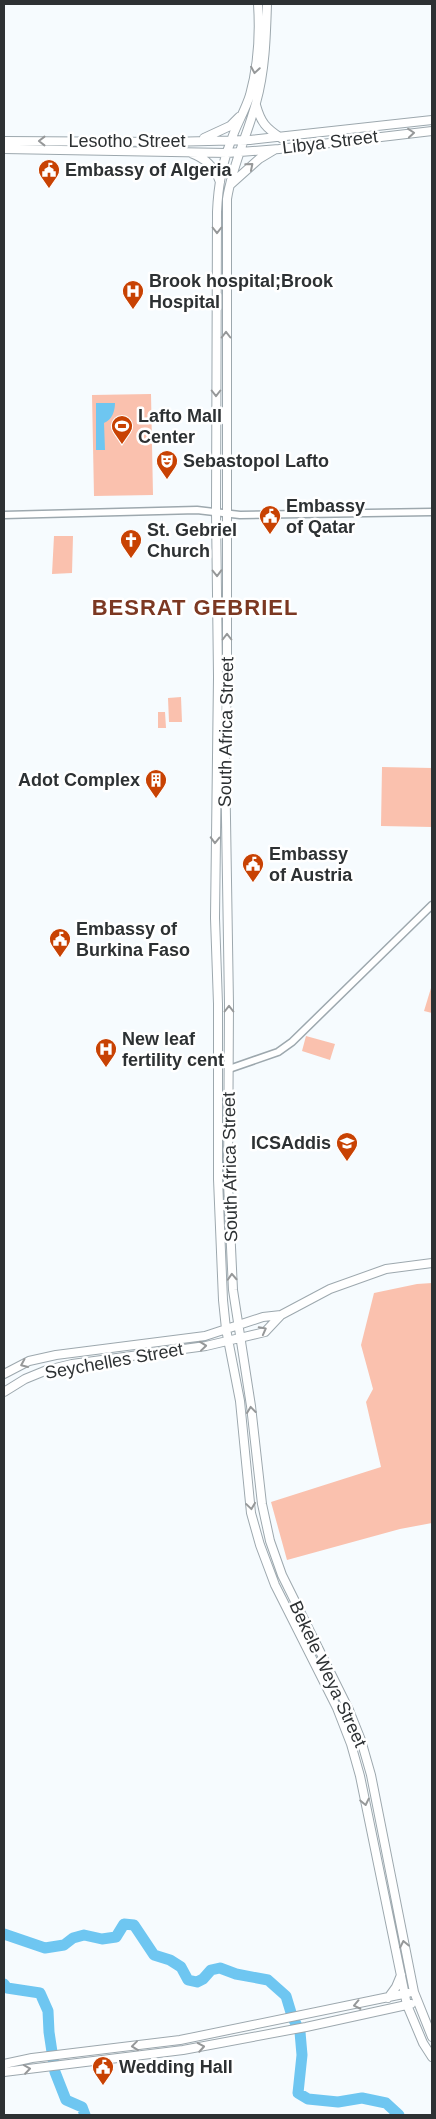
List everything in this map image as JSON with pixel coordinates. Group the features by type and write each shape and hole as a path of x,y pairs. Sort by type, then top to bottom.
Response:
{"main road":[{"name":"South Africa Street","path":"258,4 259,31 250,94 227,153 220,182 217,212 216,512 218,677 215,871 218,1162 221,1260 226,1329 240,1401 251,1513 260,1545 275,1585 337,1708 351,1744 360,1776 404,1994 411,2017 423,2044 432,2057"},
{"name":"South Africa Street","path":"240,1338 233,1290 228,1183 229,1069 225,757 227,199 229,186 240,152 247,140 256,105 263,70 267,4"},
{"path":"256,105 258,115 267,129 281,138"},
{"path":"197,140 214,135 230,126 242,114"},
{"name":"Libya Street","path":"247,140 281,138 432,120"},
{"name":"Libya Street","path":"227,153 432,131"},
{"name":"Lesotho Street","path":"4,141 166,142 247,140"},
{"name":"Lesotho Street","path":"4,149 227,153"},
{"path":"229,186 254,163 275,149"},
{"path":"186,151 202,158 211,165 220,182"},
{"path":"281,1315 330,1289 365,1276 386,1269 432,1263"},
{"name":"Seychelles Street","path":"4,1374 30,1361 205,1336 263,1317 281,1315"},
{"name":"Seychelles Street","path":"4,1392 25,1379 47,1370 72,1364 206,1346 265,1332 281,1315"},
{"name":"Bekele Weya Street","path":"240,1338 251,1406 262,1504 274,1555 282,1575 349,1710 361,1740 371,1774 414,1992 432,2037"},
{"path":"360,1776 371,1774"},
{"path":"388,1998 396,1987 401,1975"},
{"path":"4,2064 62,2054 180,2040 414,1992"},
{"path":"4,2072 183,2050 306,2027 417,2002"},
{"path":"388,2009 411,2017"}],"street":[{"path":"4,515 198,510 240,515 432,512"},
{"path":"229,1069 278,1052 292,1042 432,905"}],"shaded area":[{"name":"Lafto Mall Center","path":"151,394 153,495 94,496 92,395"},
{"path":"54,536 73,536 72,573 52,574"},
{"path":"181,697 182,722 169,722 168,698"},
{"path":"158,712 165,712 166,728 158,728"},
{"path":"382,767 432,768 432,827 381,826"},
{"path":"432,989 432,1013 424,1011"},
{"path":"306,1036 335,1044 330,1060 302,1051"},
{"path":"432,1283 432,1523 400,1529 287,1560 271,1502 381,1467 366,1402 373,1389 361,1345 374,1293 417,1284"}],"water":[{"path":"96,403 115,403 112,415 104,423 105,450 96,450"}],"waterway":[{"path":"4,1934 45,1948 64,1945 73,1938 84,1935 102,1939 116,1937 124,1924 134,1925 154,1955 170,1960 181,1967 188,1980 197,1982 203,1979 211,1970 220,1968 236,1974 268,1980 286,1996 292,2016 300,2032 302,2055 298,2093 308,2099 338,2102 362,2098 386,2103 399,2115"},
{"path":"4,1984 7,1988 40,1993 48,2011 55,2072 66,2100 82,2107 85,2115"}],"place":[{"name":"Embassy of Algeria","path":"49,189"},
{"name":"Brook hospital;Brook Hospital","path":"133,310"},
{"name":"Lafto Mall Center","path":"122,445"},
{"name":"Sebastopol Lafto","path":"167,480"},
{"name":"Embassy of Qatar","path":"270,535"},
{"name":"St. Gebriel Church","path":"131,559"},
{"name":"Adot Complex","path":"156,799"},
{"name":"Embassy of Austria","path":"253,883"},
{"name":"Embassy of Burkina Faso","path":"60,958"},
{"name":"New leaf fertility cent","path":"106,1068"},
{"name":"ICSAddis","path":"347,1162"},
{"name":"Wedding Hall","path":"103,2086"}],"district":[{"name":"BESRAT GEBRIEL","path":"195,607"}]}
